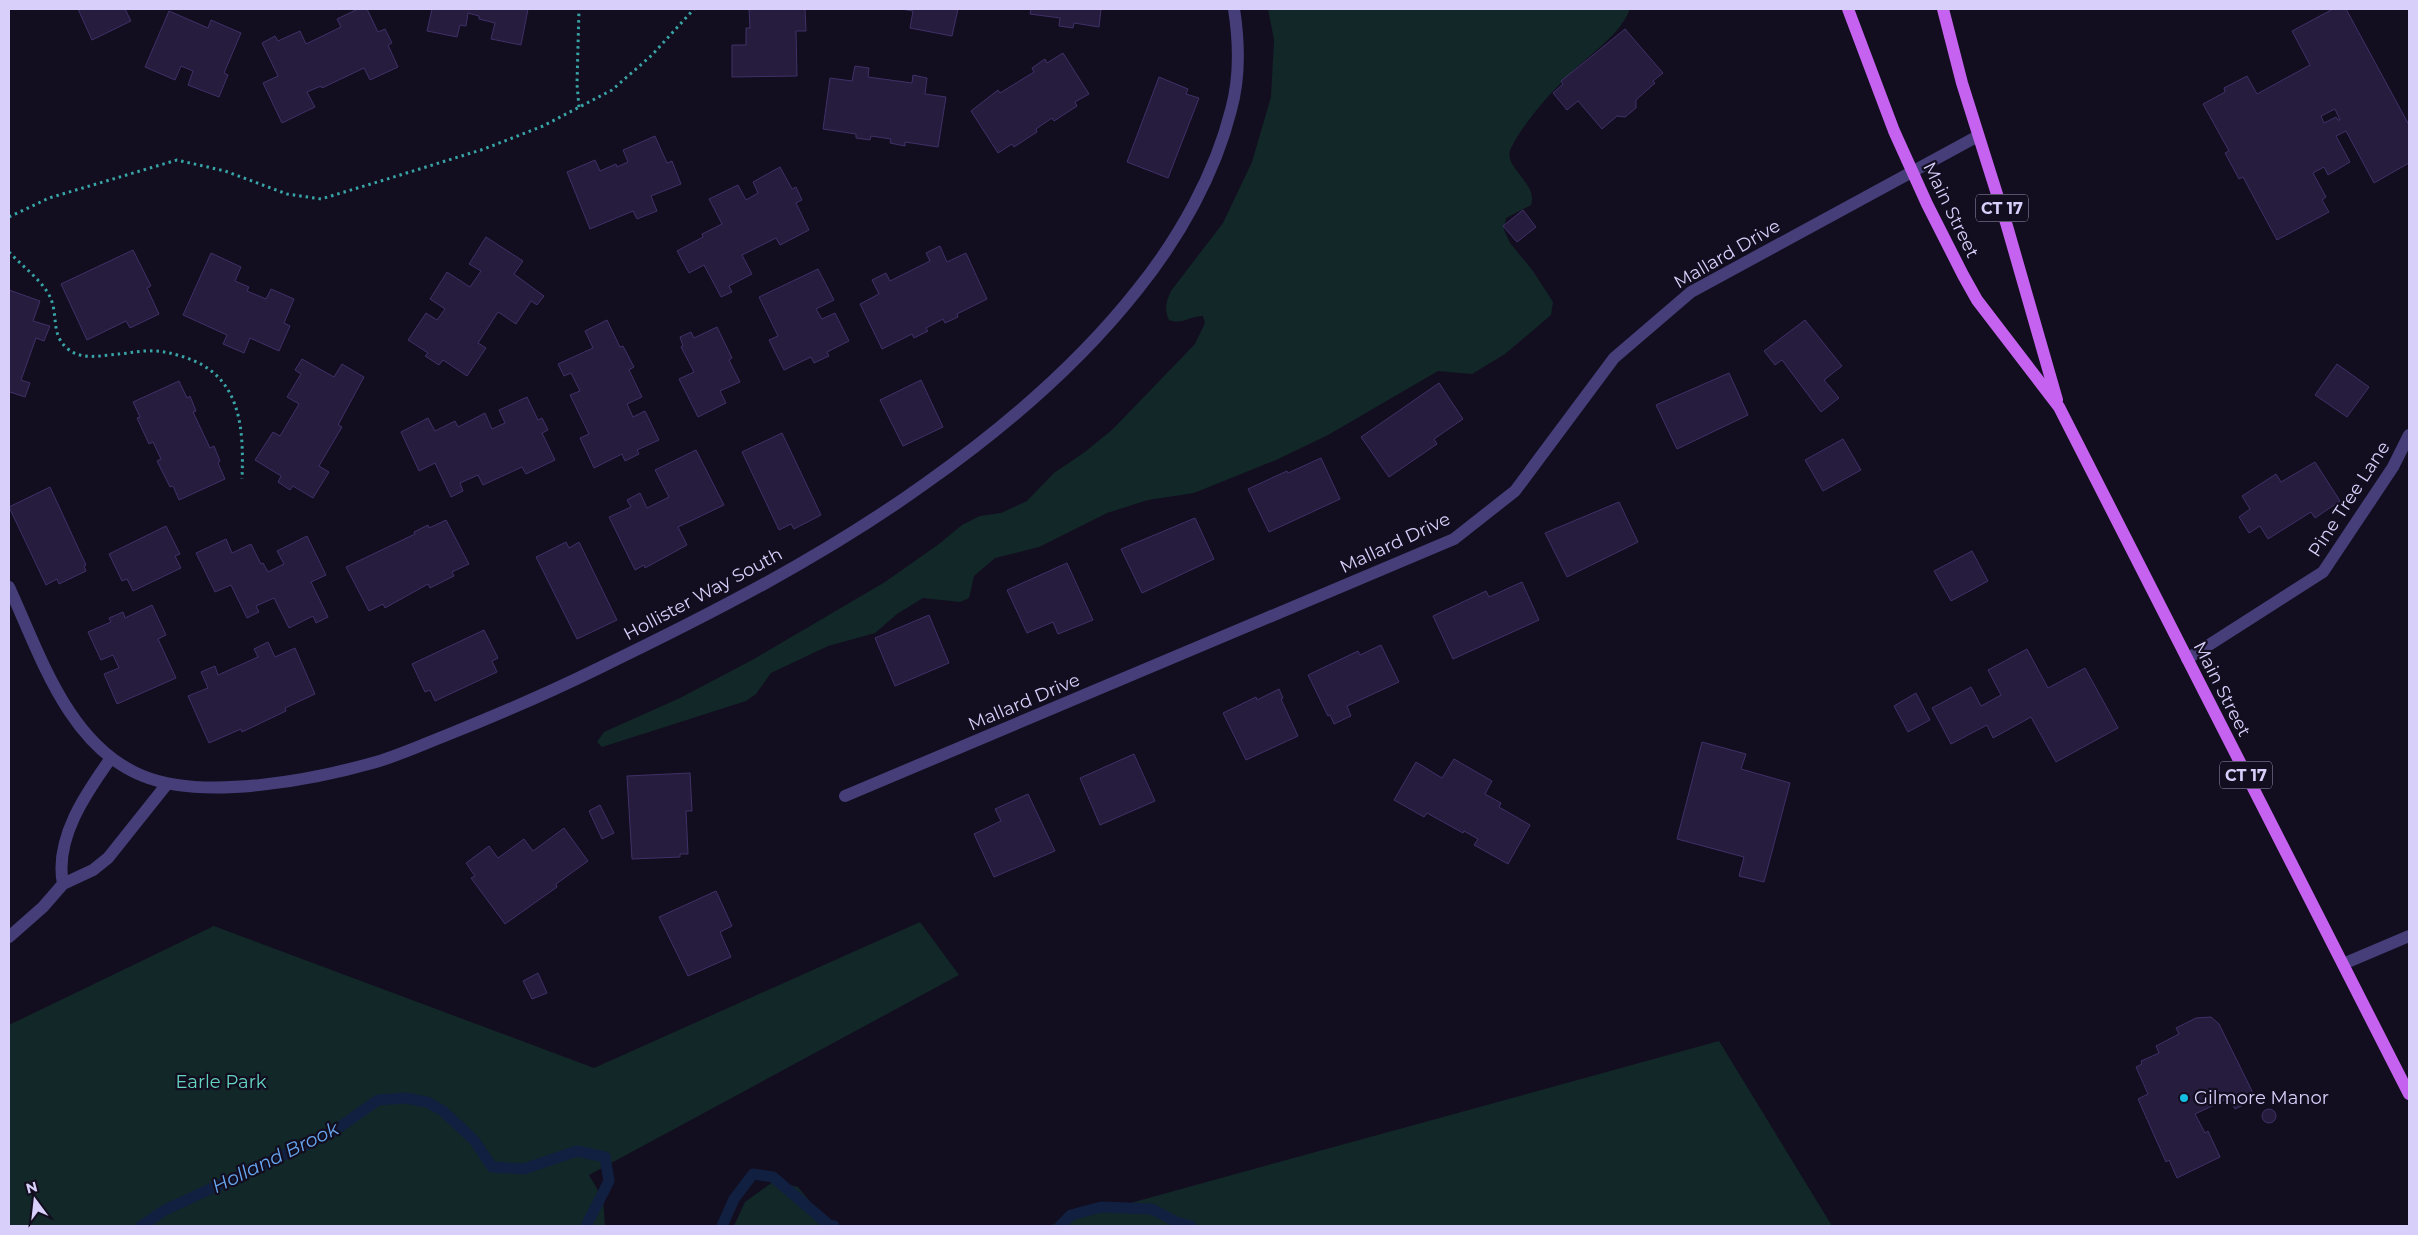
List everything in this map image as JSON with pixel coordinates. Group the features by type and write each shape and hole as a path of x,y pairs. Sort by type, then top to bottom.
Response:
{"main road":[{"name":"Main Street","path":"1848,9 1872,76 1912,171 1977,300 2059,407 2409,1094"},
{"name":"Main Street","path":"1943,9 1978,136 2007,226 2059,407"}],"street":[{"name":"Hollister Way South","path":"9,587 51,678 68,708 100,749 141,776 167,784 194,788 220,787 300,778 380,761 446,736 555,690 694,622 772,579 923,485 982,442 1038,394 1089,344 1138,290 1160,259 1198,194 1217,152 1232,109 1238,54 1234,9"},
{"name":"Mallard Drive","path":"845,796 1454,539 1514,491 1614,358 1691,292 1978,136"},
{"name":"Pine Tree Lane","path":"2187,659 2323,572 2393,467 2409,435"},
{"path":"63,884 60,859 64,844 83,802 111,758"},
{"path":"9,937 43,907 63,884 85,874 108,858 167,784"},
{"path":"2342,964 2409,936"}],"path":[{"path":"579,9 577,84 579,107"},
{"path":"9,217 49,198 177,160 225,172 287,194 321,199 484,149 543,126 612,90 652,55 694,9"},
{"path":"9,252 39,281 49,294 56,313 56,335 68,349 83,357 153,351 171,354 199,362 219,376 232,394 240,422 243,456 242,479"}],"green space":[{"path":"1268,9 1630,9 1612,35 1571,73 1530,118 1511,148 1509,155 1515,169 1530,189 1532,197 1531,205 1506,218 1504,230 1510,243 1533,271 1553,302 1551,315 1505,354 1472,374 1438,371 1328,435 1276,460 1194,493 1148,500 1107,513 1039,547 995,558 974,576 969,598 960,602 923,598 897,614 875,633 828,646 771,673 756,694 746,701 602,747 597,742 604,732 680,698 754,659 885,582 939,544 962,525 980,516 1001,513 1027,501 1054,473 1085,452 1113,429 1195,344 1205,323 1203,316 1182,321 1169,320 1166,312 1167,302 1171,291 1223,223 1252,162 1271,97 1274,40"},
{"name":"Earle Park","path":"920,922 959,975 589,1175 603,1199 605,1226 9,1226 9,1025 214,926 594,1068"},
{"path":"1719,1041 1832,1226 1047,1226"},
{"path":"774,1181 798,1187 825,1220 835,1226 734,1226 745,1202"}],"building":[{"path":"78,9 125,9 131,21 92,40"},
{"path":"358,9 367,9 378,32 385,29 392,43 388,45 398,67 370,80 364,68 322,88 321,86 307,92 315,107 282,123 263,83 278,76 262,43 275,36 278,41 300,31 306,44 341,27 337,19"},
{"path":"432,9 528,9 521,45 491,39 495,23 479,19 479,16 468,13 466,26 460,25 457,37 427,31"},
{"path":"749,9 805,9 806,31 796,31 797,76 732,77 732,45 746,45 746,28 750,28"},
{"path":"901,9 958,9 952,36 910,28 913,11"},
{"path":"1031,9 1101,9 1099,27 1074,23 1073,28 1059,26 1060,18 1030,14"},
{"path":"2333,9 2346,9 2409,125 2409,163 2374,183 2346,131 2336,136 2350,162 2328,175 2324,167 2313,173 2326,197 2322,200 2329,212 2277,240 2243,177 2239,179 2225,153 2229,151 2203,104 2225,92 2224,88 2247,76 2257,94 2310,65 2292,31","holes":["2335,109 2340,120 2336,117 2324,123 2321,116"]},
{"path":"169,11 208,28 211,20 241,33 224,73 228,75 219,97 188,85 193,71 181,66 175,80 145,67"},
{"path":"1625,29 1663,73 1636,100 1636,108 1625,117 1617,116 1602,129 1578,101 1567,110 1553,93 1563,84 1561,81"},
{"path":"1063,53 1089,94 1075,102 1077,106 1054,121 1052,118 1036,129 1037,132 1014,147 1012,144 998,153 971,111 998,90 1000,93 1034,72 1032,68 1045,59 1047,63"},
{"path":"855,66 869,68 868,77 912,83 913,75 927,78 925,94 946,97 938,147 905,142 905,146 890,143 891,139 871,136 870,140 856,138 856,134 823,129 830,78 852,81"},
{"path":"1159,77 1188,89 1186,94 1199,98 1168,178 1127,162"},
{"path":"655,136 667,163 672,161 681,184 651,196 657,211 637,219 633,211 590,229 567,172 595,160 600,171 616,164 617,167 628,162 623,150"},
{"path":"780,167 792,189 796,187 802,200 796,203 809,230 780,245 776,238 742,255 752,274 729,286 732,292 721,297 704,265 689,273 677,251 703,237 702,234 722,224 709,199 738,185 746,200 758,193 753,182"},
{"path":"1523,210 1536,227 1517,242 1503,226"},
{"path":"486,237 523,261 514,274 544,296 537,305 531,301 516,324 498,312 478,343 486,348 467,376 443,360 439,365 425,356 428,353 408,340 426,313 437,320 445,309 430,299 447,272 470,287 481,271 469,264"},
{"path":"940,246 947,262 966,253 987,299 957,314 958,317 945,323 943,319 926,328 928,331 914,338 912,334 882,349 860,304 879,294 872,280 886,273 890,281 930,261 926,253"},
{"path":"133,250 151,286 147,288 159,314 130,328 126,321 87,340 61,284"},
{"path":"211,253 241,267 235,281 249,287 247,291 266,299 271,289 294,299 284,323 290,326 279,351 250,338 244,353 223,344 227,335 183,315"},
{"path":"818,269 834,300 816,309 822,319 835,313 849,341 827,352 829,356 814,363 811,357 784,370 769,340 778,336 759,297"},
{"path":"9,290 40,301 33,321 50,326 44,341 36,338 21,380 30,383 25,397 10,392 9,395"},
{"path":"607,320 620,347 623,346 634,367 629,370 642,397 627,404 633,417 645,411 659,440 637,450 639,454 625,461 622,454 594,468 580,438 589,434 570,395 580,391 571,373 564,376 558,364 593,348 585,331"},
{"path":"1805,320 1842,366 1824,380 1839,398 1821,412 1782,360 1775,365 1764,351"},
{"path":"717,327 732,358 729,360 740,382 720,391 726,403 698,417 679,379 694,372 681,347 683,346 680,337 691,332 694,338"},
{"path":"302,359 334,377 342,364 364,377 338,425 342,427 319,466 329,472 313,498 293,486 290,490 278,482 281,476 255,460 273,432 280,436 299,404 287,397 301,374 295,370"},
{"path":"2337,364 2369,387 2347,417 2315,395"},
{"path":"1729,373 1748,415 1677,449 1656,405"},
{"path":"921,380 943,427 903,446 880,400"},
{"path":"179,381 187,398 190,396 196,411 193,412 210,448 214,446 220,461 218,463 225,479 179,500 173,486 170,487 157,461 161,459 153,442 149,444 137,418 140,417 133,402"},
{"path":"1439,383 1463,419 1434,439 1437,444 1389,477 1361,437"},
{"path":"527,397 538,420 542,418 548,430 542,433 555,460 526,474 522,467 483,485 478,475 460,483 463,491 451,497 435,463 419,471 401,432 428,418 435,431 455,421 458,427 485,413 492,429 505,423 499,410"},
{"path":"782,433 821,515 794,529 791,524 779,530 742,452"},
{"path":"1843,439 1861,470 1823,491 1805,460"},
{"path":"696,450 724,505 678,527 687,545 645,568 644,565 635,570 609,517 631,507 627,500 640,493 647,508 669,497 655,470"},
{"path":"1321,458 1340,499 1269,532 1248,489"},
{"path":"2315,462 2340,501 2315,518 2311,512 2268,539 2260,526 2249,533 2239,517 2250,509 2242,496 2276,474 2281,482"},
{"path":"50,487 86,565 84,566 86,571 59,584 57,579 46,585 9,507"},
{"path":"1619,502 1638,542 1567,577 1545,533"},
{"path":"1195,518 1214,559 1142,593 1121,549"},
{"path":"446,520 469,564 452,572 454,576 430,588 428,584 385,608 383,604 369,611 346,567 415,534 414,532 428,525 429,528"},
{"path":"166,526 180,554 175,556 181,568 133,591 127,579 122,581 109,554"},
{"path":"307,536 326,575 311,582 328,617 316,623 313,616 289,628 274,598 256,606 259,612 247,618 231,585 215,592 196,553 226,539 232,553 251,544 261,564 263,563 268,572 284,564 277,551"},
{"path":"566,542 569,548 579,542 617,620 577,639 536,557"},
{"path":"1972,551 1988,581 1951,601 1934,571"},
{"path":"1067,563 1093,620 1058,634 1053,622 1027,633 1007,590"},
{"path":"1522,582 1539,620 1453,659 1433,616 1486,591 1489,597"},
{"path":"152,605 166,635 158,639 176,678 117,704 104,674 119,668 113,655 101,660 88,632 111,622 109,618 123,612 125,618"},
{"path":"929,615 949,663 895,686 875,638"},
{"path":"484,630 498,658 492,661 497,672 435,701 430,690 425,692 412,664"},
{"path":"268,642 275,657 295,648 315,694 285,708 286,711 242,732 241,729 209,743 188,696 208,688 201,672 215,666 218,675 258,657 254,649"},
{"path":"1381,645 1399,682 1347,706 1351,716 1334,724 1330,715 1328,716 1308,675 1358,651 1360,655"},
{"path":"2027,649 2048,688 2085,668 2118,728 2056,762 2031,717 1993,738 1987,725 1951,744 1932,708 1971,687 1981,706 2001,695 1988,670"},
{"path":"1279,689 1283,698 1281,699 1298,736 1246,760 1223,713 1256,697 1257,700"},
{"path":"1916,693 1930,720 1908,732 1894,706"},
{"path":"1702,742 1746,754 1741,769 1790,783 1764,882 1739,876 1744,857 1677,839"},
{"path":"1134,754 1155,801 1100,825 1080,778"},
{"path":"1454,759 1492,781 1485,794 1501,803 1499,807 1530,825 1508,864 1474,845 1478,839 1464,831 1463,833 1427,813 1424,817 1394,800 1416,762 1442,778"},
{"path":"690,773 692,811 686,811 688,854 680,854 680,857 632,859 627,776"},
{"path":"1028,794 1055,851 994,877 974,834 1001,821 995,809"},
{"path":"600,805 614,833 602,839 589,811"},
{"path":"564,828 588,861 556,884 557,887 505,924 471,878 475,876 466,863 489,846 498,858 524,839 533,851"},
{"path":"716,891 732,926 720,932 731,957 688,976 659,917"},
{"path":"538,973 547,993 532,999 523,981"},
{"name":"Gilmore Manor","path":"2211,1017 2219,1024 2252,1091 2248,1103 2235,1109 2229,1098 2195,1114 2205,1133 2208,1131 2220,1157 2177,1178 2169,1160 2166,1162 2138,1099 2148,1094 2136,1067 2142,1064 2141,1061 2159,1053 2156,1046 2179,1034 2176,1028 2196,1018"},
{"path":"2266,1109 2272,1109 2276,1116 2272,1123 2266,1123 2262,1119 2262,1113"}],"waterway":[{"name":"Holland Brook","path":"141,1226 165,1210 331,1133 378,1100 405,1098 427,1102 443,1111 474,1140 492,1167 524,1169 577,1151 605,1157 609,1181 587,1224 588,1226"},
{"name":"Holland Brook","path":"722,1226 734,1199 753,1174 773,1177 829,1225 834,1226"},
{"name":"Holland Brook","path":"1060,1226 1071,1215 1101,1207 1152,1209 1176,1222 1191,1226"}],"place":[{"name":"Gilmore Manor","path":"2184,1098"}]}
